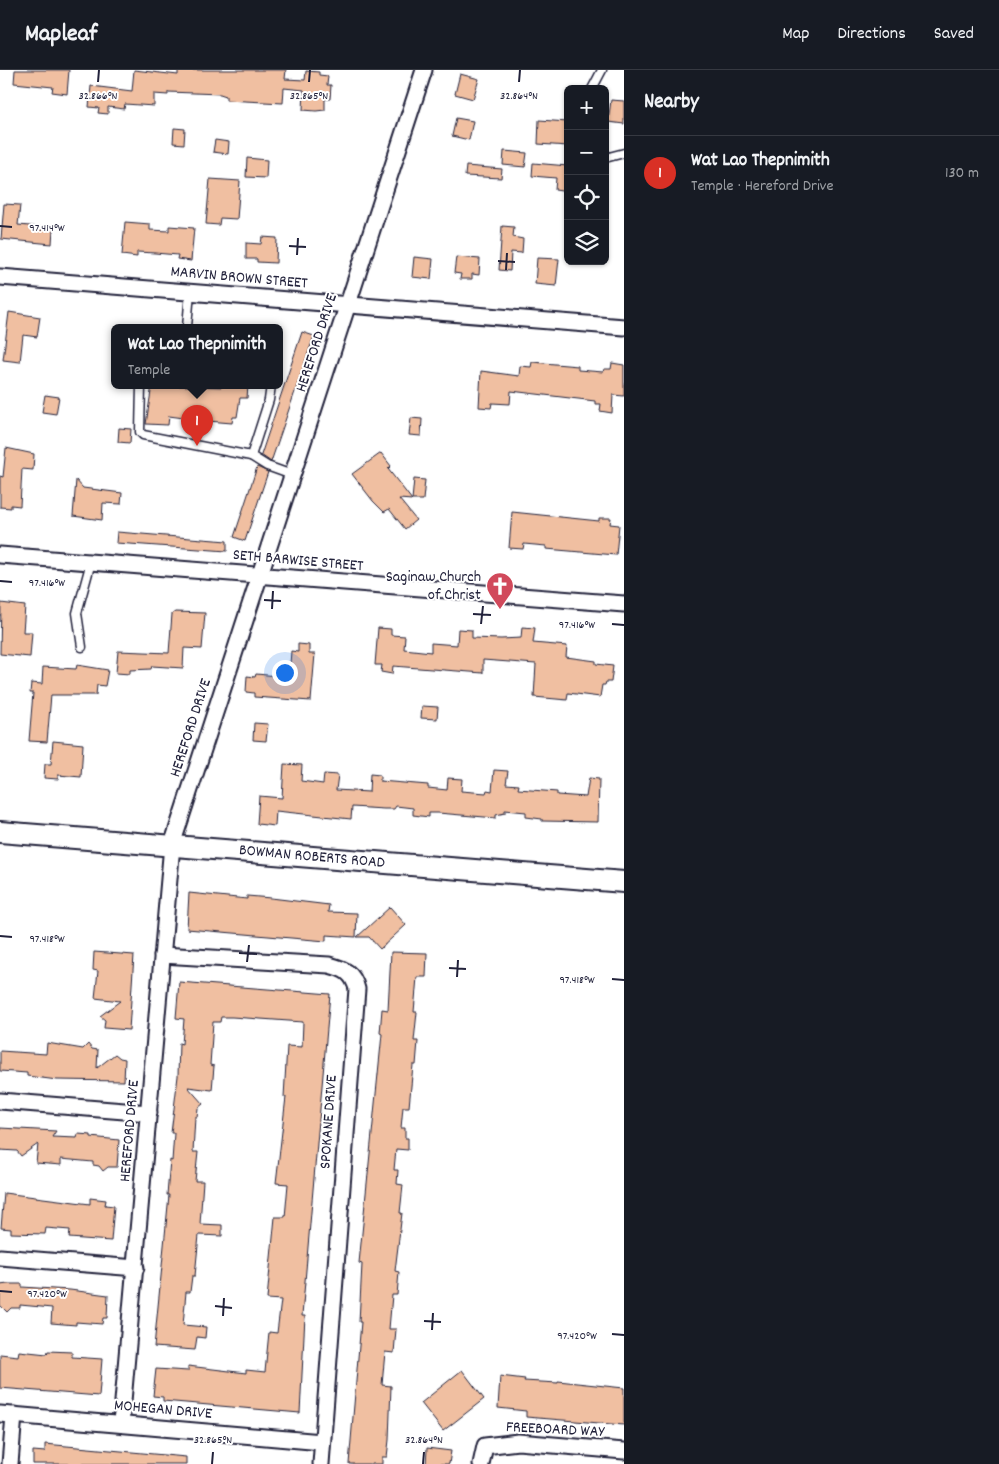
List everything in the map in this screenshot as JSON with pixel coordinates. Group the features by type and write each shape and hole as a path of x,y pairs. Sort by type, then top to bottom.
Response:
{"street":[{"name":"HEREFORD DRIVE","path":"121,1424 172,845 424,70"},
{"name":"MARVIN BROWN STREET","path":"0,277 624,327"},
{"name":"SETH BARWISE STREET","path":"0,555 624,604"},
{"name":"BOWMAN ROBERTS ROAD","path":"0,832 624,882"},
{"name":"SPOKANE DRIVE","path":"162,955 329,965 345,970 354,978 357,990 321,1464"},
{"path":"0,1101 149,1113"},
{"path":"0,1258 136,1268"},
{"path":"7,1415 10,1464"},
{"name":"MOHEGAN DRIVE","path":"7,1415 322,1442"},
{"name":"FREEBOARD WAY","path":"481,1464 485,1446 518,1442 624,1451"}],"lane":[{"path":"594,85 602,70"},
{"path":"609,157 624,153"},
{"path":"187,324 190,292"},
{"path":"141,389 140,432 143,435 251,456 267,466 292,475"},
{"path":"251,456 269,400 270,389"},
{"path":"82,647 77,613 91,562"}],"building":[{"path":"15,70 69,70 67,94 52,92 53,87 14,83"},
{"path":"134,70 178,75 178,70 286,70 285,79 305,80 306,71 319,72 319,75 328,76 327,85 331,85 330,99 325,99 325,110 303,110 304,90 284,88 283,103 226,100 226,96 220,94 168,92 168,95 154,94 154,106 125,104 124,109 108,107 108,114 98,113 99,108 89,107 91,86 132,91"},
{"path":"460,74 479,79 473,99 455,94"},
{"path":"611,100 624,101 624,124 609,122"},
{"path":"456,118 473,121 469,140 452,136"},
{"path":"539,120 564,122 564,146 538,144"},
{"path":"174,128 185,129 184,144 173,143"},
{"path":"215,140 229,142 228,154 213,152"},
{"path":"504,151 527,153 525,167 503,165"},
{"path":"247,158 267,160 266,178 246,177"},
{"path":"533,163 564,166 564,191 555,190 556,178 532,176"},
{"path":"466,166 502,169 501,178 465,176"},
{"path":"210,179 240,181 237,219 220,218 219,225 206,224"},
{"path":"4,204 20,205 18,225 53,228 52,244 1,239"},
{"path":"125,222 150,224 150,230 169,231 169,226 194,228 191,261 177,259 178,255 137,252 137,257 122,255"},
{"path":"502,226 514,227 513,237 523,239 522,253 511,252 510,271 499,270"},
{"path":"262,237 277,238 276,263 257,262 257,259 246,259 246,243 261,244"},
{"path":"414,257 433,259 431,279 412,277"},
{"path":"456,257 480,259 479,275 472,274 472,279 460,279 461,274 454,273"},
{"path":"537,258 559,259 556,286 535,284"},
{"path":"9,312 40,317 37,337 23,335 20,362 3,360"},
{"path":"302,332 314,336 271,462 261,455"},
{"path":"532,362 578,366 578,370 603,372 604,369 611,369 612,363 624,365 624,396 613,395 612,413 600,411 601,404 595,404 595,401 511,391 510,404 492,403 491,408 479,407 481,371 519,376 520,366 531,367"},
{"path":"151,389 248,389 247,398 240,398 237,417 233,417 232,423 208,421 208,415 185,412 184,418 169,416 168,425 146,424"},
{"path":"45,395 59,397 56,414 42,412"},
{"path":"411,418 422,419 421,436 409,435"},
{"path":"119,428 131,429 130,443 118,442"},
{"path":"6,448 34,454 33,470 22,469 20,506 11,505 11,508 0,507 0,476 3,477"},
{"path":"381,453 391,466 388,469 412,500 399,499 416,520 405,529 389,509 384,512 373,501 352,474"},
{"path":"257,467 268,472 245,541 234,537"},
{"path":"414,479 425,480 423,500 412,500"},
{"path":"76,480 83,488 122,493 121,504 103,503 102,520 73,516"},
{"path":"512,512 599,521 599,518 611,518 610,524 619,525 616,555 546,549 546,546 524,544 523,549 509,548"},
{"path":"117,532 227,541 227,551 116,543"},
{"path":"1,603 25,606 23,632 32,632 30,657 0,654"},
{"path":"175,612 205,613 202,649 184,648 183,668 152,666 151,669 130,670 130,674 116,673 118,651 169,653 172,614"},
{"path":"522,627 535,628 533,643 567,646 566,657 596,661 596,664 613,666 611,682 606,682 605,685 602,685 600,697 568,693 567,700 534,697 536,664 483,660 483,673 393,666 392,674 381,672 382,665 375,665 378,628 391,629 391,635 405,636 404,649 431,652 431,643 457,645 458,629 472,630 472,638 501,639 521,638"},
{"path":"298,644 309,645 309,654 315,654 311,701 254,697 254,693 246,692 247,676 255,677 256,674 289,677 291,651 298,652"},
{"path":"77,665 108,670 105,686 97,685 96,695 51,695 47,742 29,741 33,693 30,693 31,683 42,684 43,667 76,669"},
{"path":"422,706 438,707 437,719 421,718"},
{"path":"254,723 268,724 266,741 253,740"},
{"path":"53,741 83,744 81,777 58,775 58,779 44,778 45,764 51,764"},
{"path":"284,764 302,765 301,781 323,784 324,774 338,775 336,790 369,792 370,774 380,775 380,781 428,785 428,788 447,790 448,778 462,779 461,791 486,793 487,790 492,791 494,770 508,771 506,784 519,785 518,789 557,792 557,795 586,797 589,778 599,779 598,822 542,821 542,819 526,817 526,812 505,810 505,813 496,815 496,818 438,813 429,813 429,817 413,815 413,808 396,806 394,809 352,807 351,819 276,811 275,826 257,824 259,796 282,798"},
{"path":"189,893 247,899 247,896 271,898 329,905 328,912 357,913 356,937 326,935 326,941 187,929"},
{"path":"390,907 406,925 380,949 369,937 357,937"},
{"path":"94,952 134,955 129,1030 104,1028 105,1020 100,1016 120,1001 95,998 98,971 93,970"},
{"path":"391,952 427,953 426,977 417,977 414,1012 417,1012 414,1041 418,1041 416,1065 413,1065 409,1107 403,1107 401,1128 405,1128 405,1138 408,1138 408,1150 396,1149 394,1170 398,1170 397,1184 403,1185 400,1213 402,1213 395,1271 399,1272 397,1295 392,1295 389,1329 396,1329 394,1353 385,1352 382,1385 391,1386 389,1440 387,1457 382,1457 382,1464 349,1464 361,1322 359,1322 362,1264 359,1263 382,1034 380,1033 382,1009 388,1010"},
{"path":"179,982 330,994 302,1316 305,1316 300,1413 163,1401 163,1397 153,1396 156,1369 188,1371 188,1366 246,1373 246,1370 265,1372 269,1332 277,1333 281,1300 267,1299 275,1217 285,1217 288,1184 276,1183 286,1097 284,1097 287,1046 302,1047 303,1022 221,1017 220,1022 213,1022 210,1065 214,1066 212,1090 188,1087 203,1104 198,1108 197,1117 195,1117 193,1152 198,1152 195,1181 203,1181 200,1224 222,1225 222,1236 199,1235 195,1276 192,1276 190,1292 186,1292 183,1325 206,1327 205,1338 197,1337 195,1350 154,1347 169,1195 167,1195 170,1160 172,1161 174,1133 171,1133 178,1076 179,1043 182,1044 184,1019 176,1018"},
{"path":"47,1043 83,1049 88,1044 92,1049 98,1050 97,1068 115,1054 125,1059 124,1081 57,1080 27,1076 27,1073 0,1071 0,1051 46,1054"},
{"path":"0,1128 56,1131 52,1137 77,1138 78,1134 119,1140 117,1167 108,1167 103,1171 99,1166 93,1165 93,1162 61,1159 61,1165 36,1163 38,1144 21,1156 17,1151 0,1150"},
{"path":"4,1193 90,1204 90,1198 106,1200 105,1205 114,1206 111,1241 69,1238 70,1230 46,1228 45,1234 11,1233 11,1229 1,1228"},
{"path":"22,1284 22,1287 108,1295 107,1318 103,1318 102,1324 76,1322 76,1325 51,1323 52,1308 20,1305 20,1308 11,1308 7,1312 0,1305 0,1285"},
{"path":"19,1351 47,1354 48,1351 72,1352 72,1357 102,1359 99,1396 0,1388 0,1354 18,1356"},
{"path":"462,1370 484,1399 443,1431 421,1403"},
{"path":"500,1376 525,1379 524,1381 558,1383 558,1381 624,1388 624,1425 526,1417 526,1411 498,1408"},
{"path":"45,1444 186,1457 186,1464 33,1464 33,1451 45,1452"},
{"path":"427,1448 451,1451 449,1464 426,1464"}],"place":[{"name":"Wat Lao Thepnimith","path":"197,446"},
{"name":"Saginaw Church of Christ","path":"500,610"}]}
